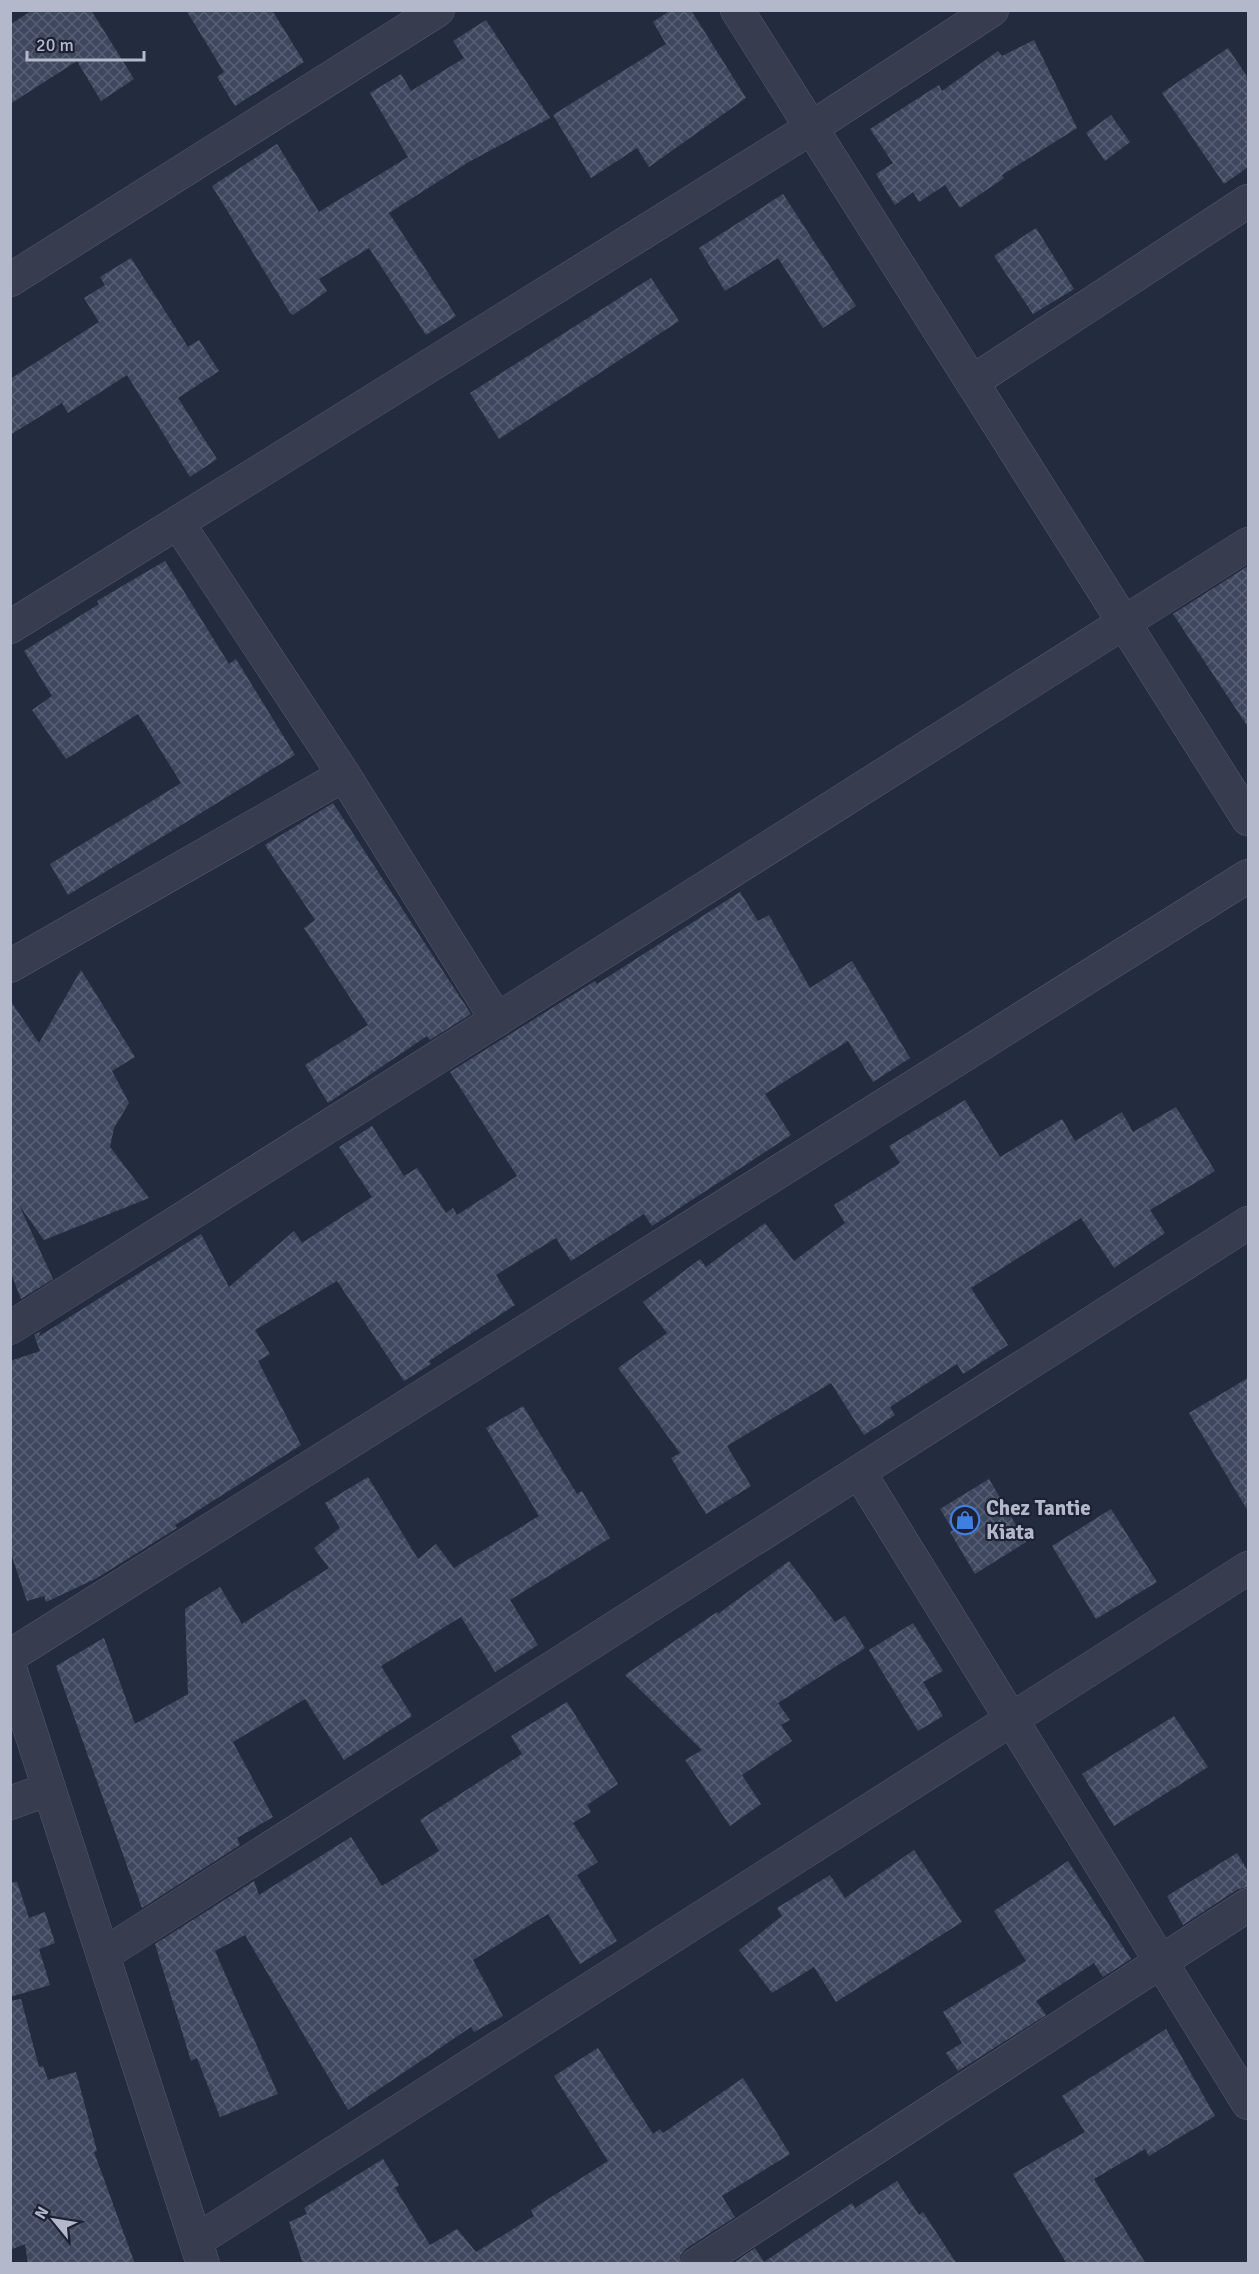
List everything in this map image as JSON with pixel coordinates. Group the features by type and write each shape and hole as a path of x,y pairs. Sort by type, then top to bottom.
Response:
{"street":[{"path":"10,280 438,10"},
{"path":"737,10 1248,819"},
{"path":"10,627 811,128 992,10"},
{"path":"972,382 1248,201"},
{"path":"178,523 344,775 497,1020"},
{"path":"10,1328 1248,544"},
{"path":"10,966 344,775"},
{"path":"10,1656 1248,876"},
{"path":"103,1955 1248,1222"},
{"path":"859,1472 1248,2103"},
{"path":"10,1668 199,2252 1012,1719 1248,1568"},
{"path":"10,1803 49,1789"},
{"path":"697,2264 1160,1960 1248,1905"}],"building":[{"path":"32,10 91,10 134,79 101,101 77,61 10,104 10,25"},
{"path":"186,10 272,10 304,62 235,106 217,77 224,72"},
{"path":"671,10 691,10 746,98 649,167 637,148 591,178 553,115 666,44 653,22"},
{"path":"486,20 550,118 467,163 389,213 456,316 426,335 369,248 319,279 327,291 293,315 212,186 277,144 319,212 408,157 370,93 401,74 411,91 464,58 453,41"},
{"path":"1034,40 1077,128 1002,175 1004,178 960,208 945,185 919,202 913,192 895,205 876,174 893,163 870,129 939,85 942,91 998,51 1002,56"},
{"path":"1228,48 1248,78 1248,167 1224,184 1162,93"},
{"path":"1111,115 1130,142 1105,161 1086,133"},
{"path":"783,194 856,306 823,328 778,258 725,291 699,248"},
{"path":"1036,228 1074,289 1033,314 994,256"},
{"path":"131,258 188,347 199,340 219,371 178,398 217,459 190,477 127,375 68,413 62,403 10,435 10,379 99,322 84,298 105,285 100,277"},
{"path":"651,278 679,321 499,439 470,393"},
{"path":"165,561 229,664 236,659 295,755 68,895 50,864 181,783 138,714 66,759 32,710 52,696 24,651 99,604 97,601"},
{"path":"1248,566 1248,727 1173,614"},
{"path":"333,803 471,1014 430,1040 427,1036 328,1103 305,1065 368,1025 304,928 315,920 265,845"},
{"path":"740,892 758,921 769,915 810,988 852,961 910,1058 873,1082 848,1041 765,1094 791,1135 652,1226 644,1214 571,1261 556,1238 496,1275 515,1305 429,1361 431,1364 404,1381 337,1281 255,1330 270,1354 258,1361 301,1445 175,1525 177,1528 97,1578 46,1602 44,1596 27,1601 10,1551 10,1361 40,1351 34,1335 41,1331 38,1337 201,1234 229,1287 294,1231 302,1243 372,1197 339,1147 372,1126 404,1176 417,1168 446,1213 453,1208 457,1215 517,1176 450,1072 595,981 597,984"},
{"path":"81,970 135,1057 112,1071 129,1103 114,1128 110,1147 149,1198 44,1240 19,1205 53,1279 21,1299 10,1271 10,1000 39,1043"},
{"path":"965,1100 1000,1157 1062,1119 1075,1141 1122,1112 1133,1132 1176,1107 1215,1171 1150,1210 1165,1233 1114,1268 1081,1218 971,1288 1008,1345 963,1374 957,1364 890,1407 895,1415 864,1435 831,1383 727,1446 751,1486 706,1514 671,1458 680,1453 618,1368 667,1333 643,1302 700,1259 706,1267 765,1223 794,1261 845,1223 834,1205 900,1163 889,1146"},
{"path":"1248,1378 1248,1511 1189,1413"},
{"path":"523,1406 577,1494 582,1491 610,1538 510,1600 538,1645 495,1672 461,1617 381,1666 412,1716 344,1760 305,1699 233,1742 273,1817 237,1838 240,1845 142,1908 56,1666 104,1638 135,1724 188,1694 185,1609 220,1587 242,1624 329,1568 314,1548 340,1528 325,1503 368,1477 418,1559 436,1544 454,1568 539,1516 486,1428"},
{"path":"989,1479 1026,1542 975,1574 950,1532 953,1530 940,1509"},
{"path":"1111,1509 1157,1582 1096,1619 1052,1546"},
{"path":"789,1561 835,1622 845,1616 865,1648 778,1703 790,1720 781,1725 792,1741 742,1775 761,1804 730,1826 685,1760 702,1750 625,1675 717,1612 718,1614"},
{"path":"913,1623 943,1671 923,1682 943,1716 918,1731 869,1650"},
{"path":"567,1702 618,1784 587,1805 591,1812 573,1823 598,1862 577,1875 617,1941 580,1964 548,1914 473,1960 503,2016 474,2032 471,2027 348,2110 245,1935 215,1951 278,2094 220,2117 197,2058 191,2061 155,1944 254,1881 259,1895 351,1837 382,1886 439,1851 420,1820 522,1754 511,1736"},
{"path":"1174,1716 1208,1767 1114,1826 1082,1774"},
{"path":"914,1850 962,1922 836,2002 814,1967 772,1993 739,1950 782,1916 777,1908 830,1875 845,1898"},
{"path":"1237,1853 1248,1871 1248,1887 1238,1889 1183,1925 1167,1896"},
{"path":"1068,1861 1131,1959 1103,1977 1094,1963 1036,2001 1046,2015 958,2071 946,2053 962,2043 943,2012 1026,1961 994,1911"},
{"path":"17,1882 29,1918 45,1912 55,1943 39,1949 50,1985 10,1997 10,1883"},
{"path":"21,1999 39,2067 43,2066 48,2080 76,2072 97,2151 94,2152 135,2264 28,2264 25,2244 10,2250 10,2001"},
{"path":"1166,2029 1215,2116 1149,2156 1145,2149 1094,2179 1146,2264 1067,2264 1013,2174 1085,2132 1062,2096"},
{"path":"598,2048 653,2134 660,2129 663,2133 743,2078 790,2154 722,2196 735,2217 687,2248 681,2255 679,2264 303,2264 289,2222 307,2214 304,2208 383,2159 399,2185 395,2188 430,2245 457,2229 476,2252 534,2216 531,2210 608,2161 554,2076"},
{"path":"897,2181 919,2215 923,2212 957,2264 732,2264 755,2248 764,2262 852,2203 855,2208"}],"place":[{"name":"Chez Tantie Kiata","path":"965,1520"}]}
